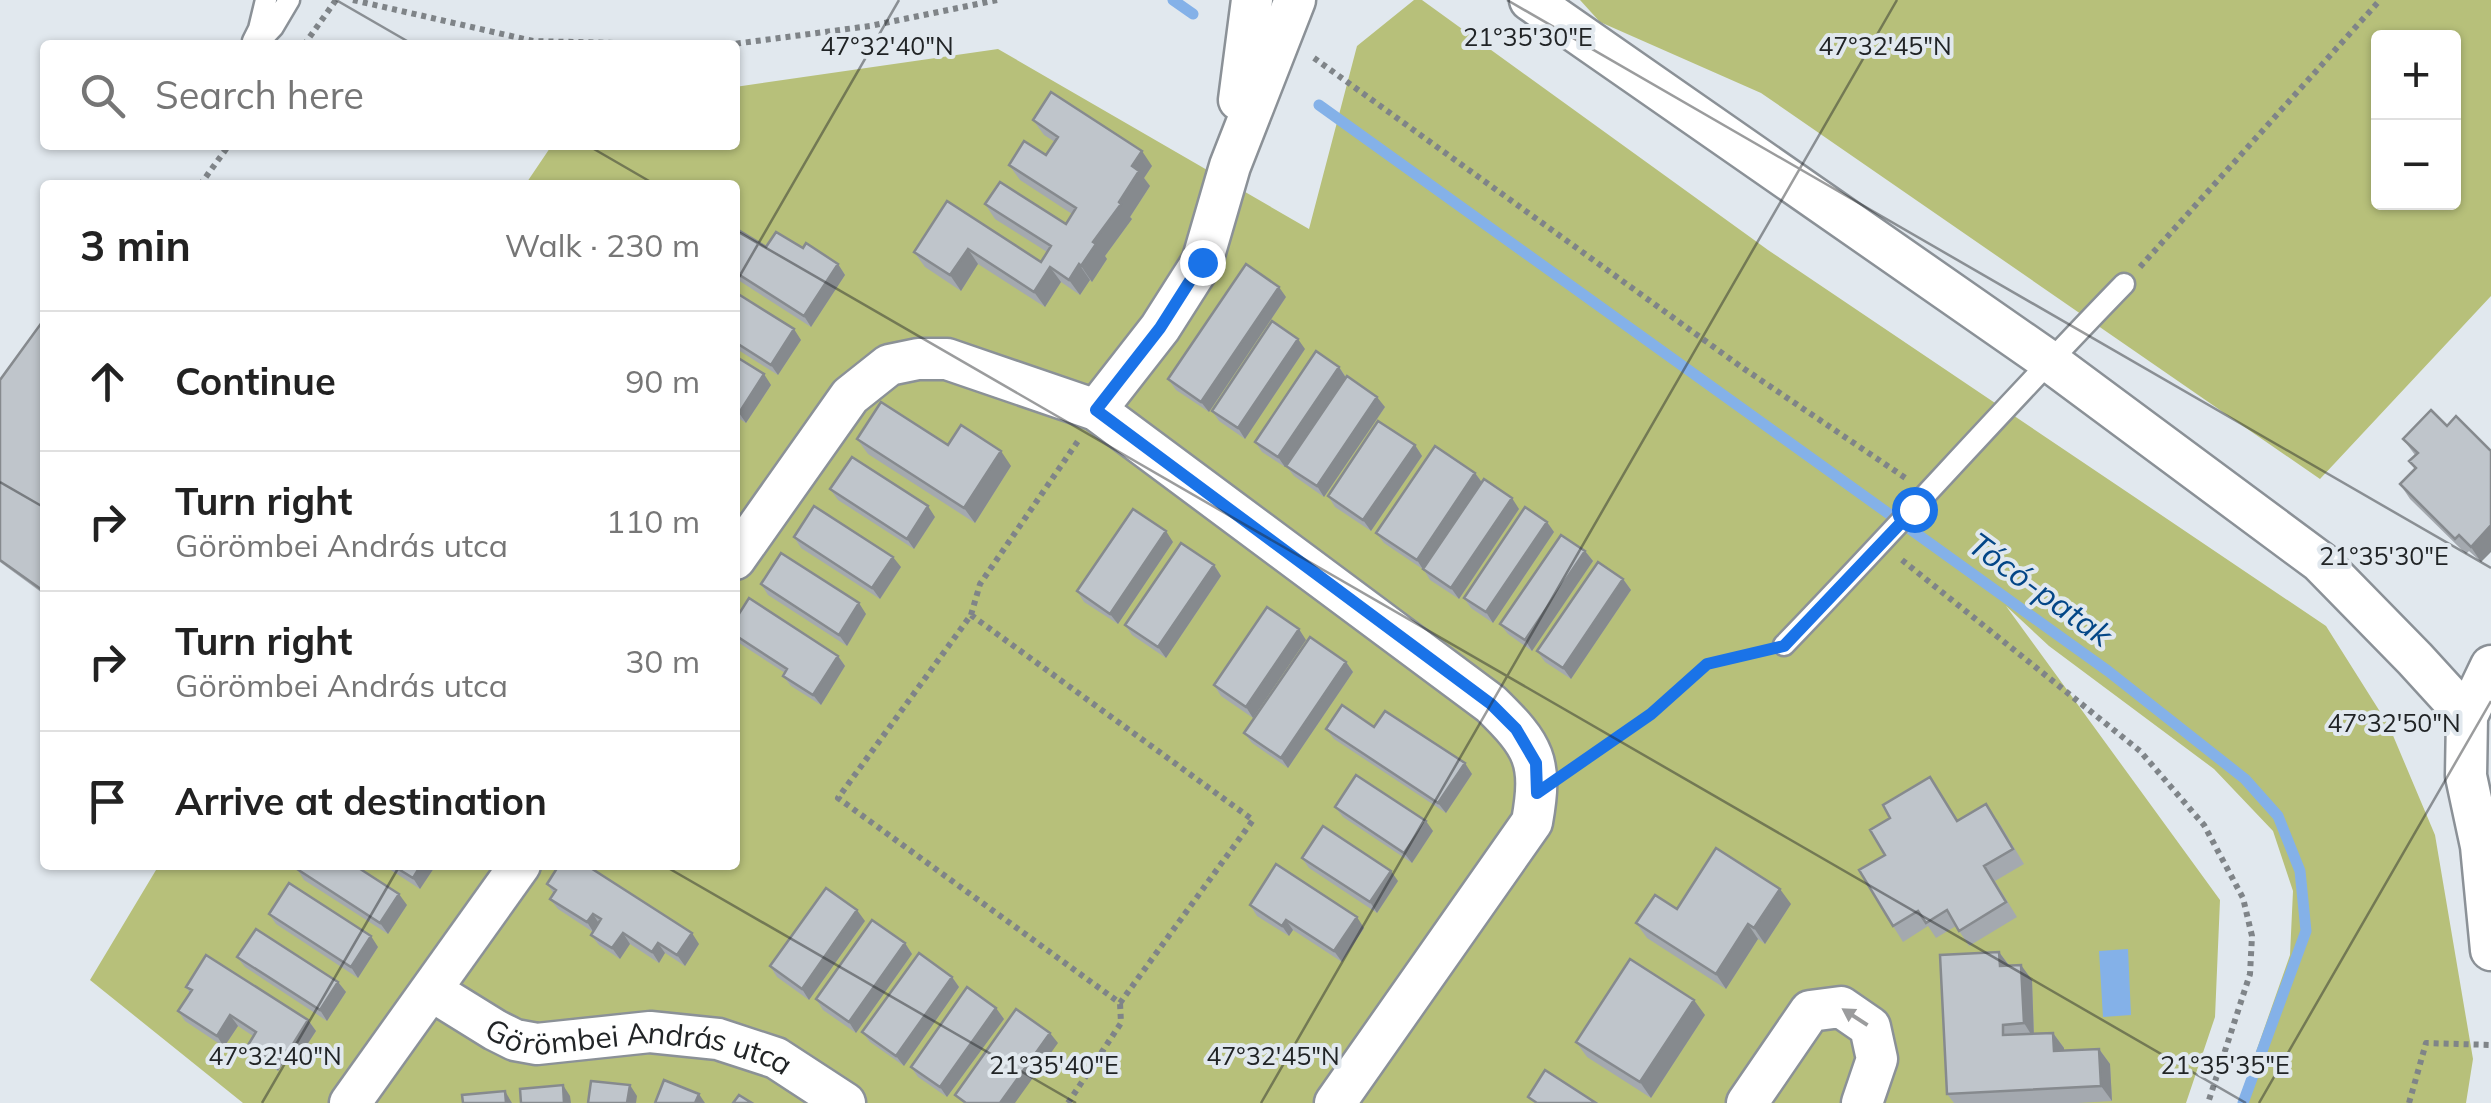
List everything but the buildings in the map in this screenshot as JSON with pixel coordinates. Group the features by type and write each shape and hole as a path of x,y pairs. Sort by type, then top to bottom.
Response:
{"street":[{"path":"1230,166 1252,0"},
{"path":"1096,410 1160,328 1202,262 1230,166 1294,0"},
{"path":"1532,1 2049,361 2320,562 2467,716"},
{"path":"740,552 850,396 889,365 918,359 948,359 1096,410 1491,704 1516,729 1536,763 1537,793 1532,822 1335,1103"},
{"path":"2491,666 2467,716 2466,776 2481,846 2491,950"},
{"path":"350,1103 516,870"},
{"name":"Görömbei András utca","path":"432,990 505,1035 538,1044 650,1032 718,1038 776,1058 845,1103"},
{"path":"1746,1103 1810,1011 1841,1008 1870,1027 1874,1043 1877,1059 1862,1103"}],"lane":[{"path":"256,40 266,0"},
{"path":"260,40 273,28 289,0"},
{"path":"1784,646 2124,284"}],"path":[{"path":"308,40 336,0"},
{"path":"353,0 529,40"},
{"path":"740,43 870,26 997,0"},
{"path":"2124,284 2380,0"},
{"path":"1301,48 1921,501"},
{"path":"204,180 226,150"},
{"path":"1096,410 980,584 971,615 838,798 1120,1003"},
{"path":"1882,544 2140,750 2204,825 2244,898 2252,936 2250,974 2208,1103"},
{"path":"971,615 1253,820 1120,1003 1121,1023 1068,1103"},
{"path":"1537,793 1651,714 1707,664 1784,646"},
{"path":"2409,1103 2426,1044 2491,1045"}],"green space":[{"path":"1414,0 1422,0 1768,250 2326,626 2389,726 2435,835 2473,1059 2466,1103 2238,1103 2290,955 2293,891 2273,831 2214,769 2049,646 2006,606 2220,900 2215,1017 2186,1103 243,1103 90,980 156,870 740,870 740,180 528,180 549,150 740,150 740,86 998,49 1309,229 1357,46"},
{"path":"1580,0 2491,0 2491,296 2320,479 1761,93 1600,22"}],"water":[{"path":"2128,949 2131,1015 2103,1017 2099,951"}],"waterway":[{"name":"Tócó-patak","path":"1173,0 1193,14"},
{"name":"Tócó-patak","path":"1319,105 2108,671 2245,779 2278,816 2300,871 2306,931 2243,1103"}],"route":[{"path":"1202,262 1160,328 1096,410 1491,704 1516,729 1536,763 1537,793 1651,714 1707,664 1784,646 1914,509"}]}
